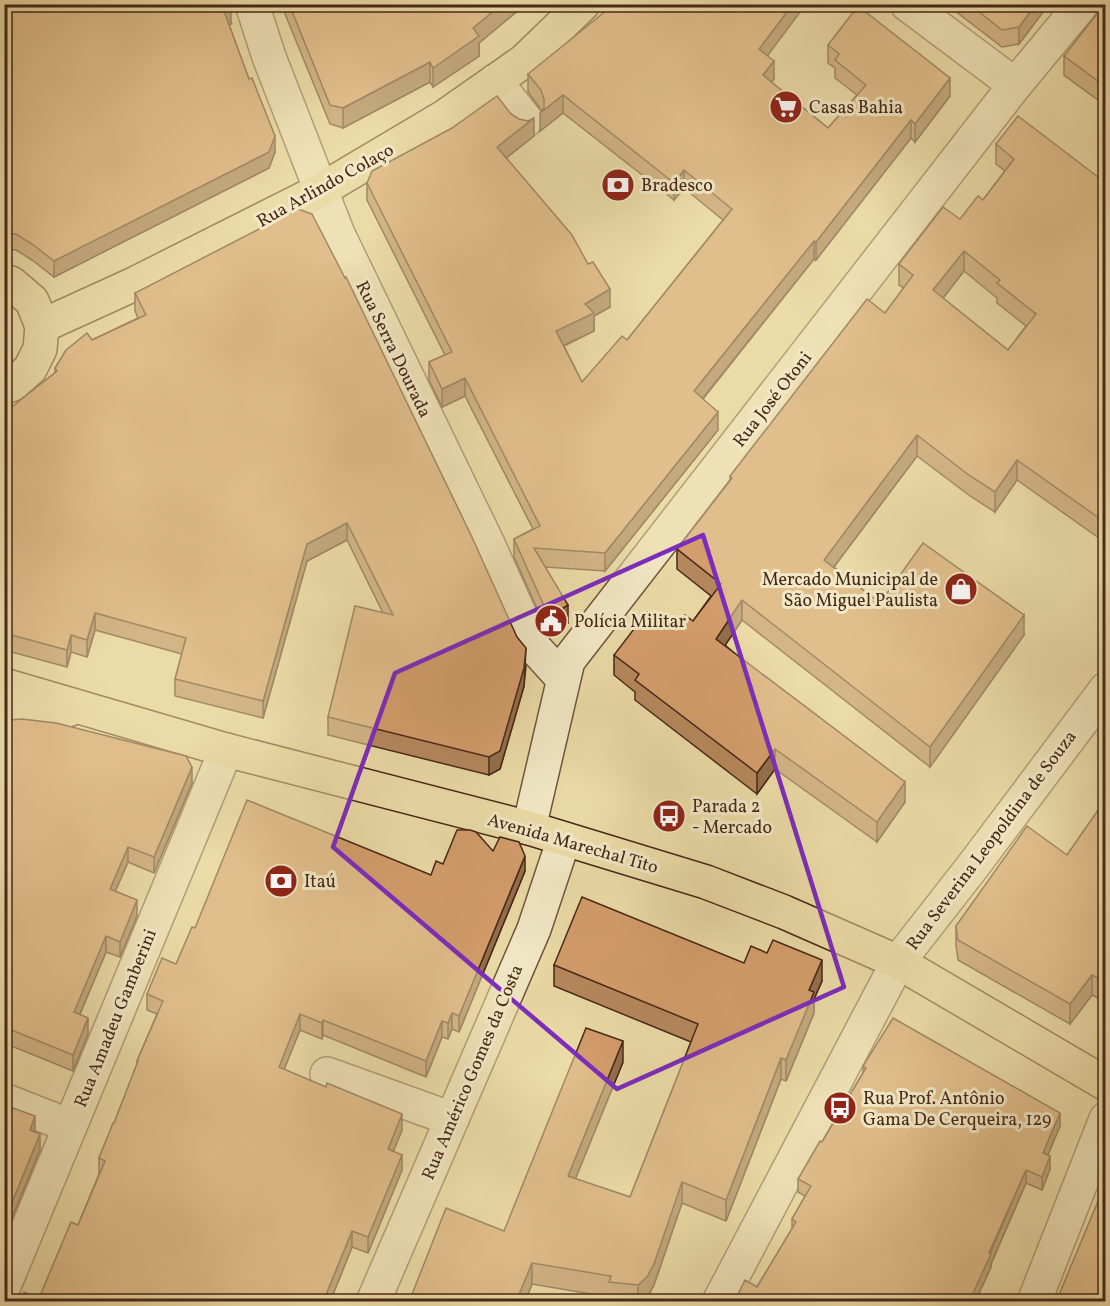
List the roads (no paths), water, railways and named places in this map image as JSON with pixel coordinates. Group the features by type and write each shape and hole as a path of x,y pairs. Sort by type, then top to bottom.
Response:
{"main road":[{"name":"Rua Arlindo Colaço","path":"42,326 132,285 321,190 444,117 524,61 583,4"},
{"path":"4,281 11,283 32,301 42,326 40,349 30,369 13,384 4,387"},
{"path":"4,686 84,708"},
{"name":"Avenida Marechal Tito","path":"4,718 84,708 226,750 529,828 706,882 784,912 898,962 1106,1084"}],"street":[{"name":"Rua Serra Dourada","path":"252,4 268,57 338,234 488,544 534,647 563,679"},
{"path":"907,4 1015,85"},
{"name":"Rua José Otoni","path":"529,828 568,661 1015,85 1082,4"},
{"path":"495,81 526,120"},
{"name":"Rua Severina Leopoldina de Souza","path":"719,1302 898,962 1106,689"},
{"name":"Rua Amadeu Gamberini","path":"4,1286 226,750"},
{"name":"Rua Américo Gomes da Costa","path":"374,1302 534,929 564,839"},
{"path":"327,1074 452,1119"},
{"path":"4,1100 70,1126"},
{"path":"1034,1302 1106,1119"}],"place":[{"name":"Casas Bahia","path":"786,107"},
{"name":"Bradesco","path":"618,185"},
{"name":"Mercado Municipal de São Miguel Paulista","path":"961,589"},
{"name":"Polícia Militar","path":"551,621"},
{"name":"Parada 2 - Mercado","path":"669,816"},
{"name":"Itaú","path":"281,881"},
{"name":"Rua Prof. Antônio Gama De Cerqueira, 129","path":"840,1108"}]}
